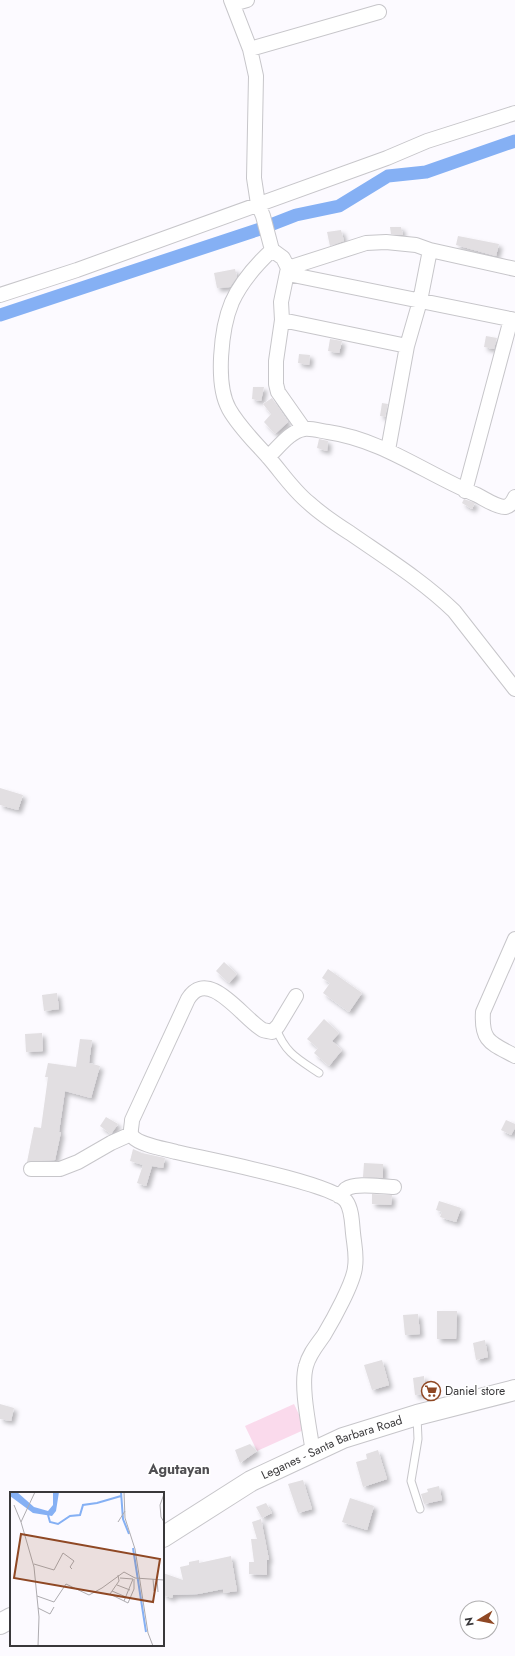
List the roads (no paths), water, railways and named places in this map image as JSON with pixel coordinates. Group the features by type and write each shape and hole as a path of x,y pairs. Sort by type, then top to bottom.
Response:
{"main road":[{"name":"Leganes - Santa Barbara Road","path":"164,1536 252,1481 343,1438 417,1415 515,1390"},
{"path":"0,1624 10,1619"}],"street":[{"path":"247,0 232,2 250,49 256,76 254,178 260,210 271,245 283,258 288,271 281,302 282,320 276,361 276,384 278,392 304,429"},
{"path":"250,49 380,12"},
{"path":"0,295 260,210 427,141 515,113"},
{"path":"288,271 366,243 386,242 400,242 416,245 430,250 515,269"},
{"path":"271,245 249,275 232,303 221,344 222,385 225,399 229,408 245,430 309,504 429,588 454,611 515,689"},
{"path":"388,450 407,346 420,301 430,250"},
{"path":"288,271 420,301 513,320 466,491"},
{"path":"282,320 407,346"},
{"path":"268,457 294,433 304,429 342,434 388,450 466,491 504,507 511,504 515,496"},
{"path":"515,938 483,1012 482,1025 483,1034 487,1040 515,1056"},
{"path":"296,996 272,1032 264,1030 251,1021 223,995 211,989 199,988 193,991 132,1120 131,1134 132,1137 138,1141 162,1148 312,1184 339,1196 346,1201 349,1207 356,1258 352,1281 324,1334 311,1353 306,1366 304,1380 313,1453"},
{"path":"31,1169 60,1169 131,1134"},
{"path":"339,1196 347,1188 352,1187 364,1186 394,1188"}],"lane":[{"path":"276,1028 281,1042 292,1055 319,1073"},
{"path":"417,1415 418,1439 410,1481 420,1509"}],"waterway":[{"path":"0,315 260,229 296,215 339,206 388,176 426,172 515,141"}],"place":[{"name":"Daniel store","path":"431,1391"}],"district":[{"name":"Agutayan","path":"179,1469"}]}
